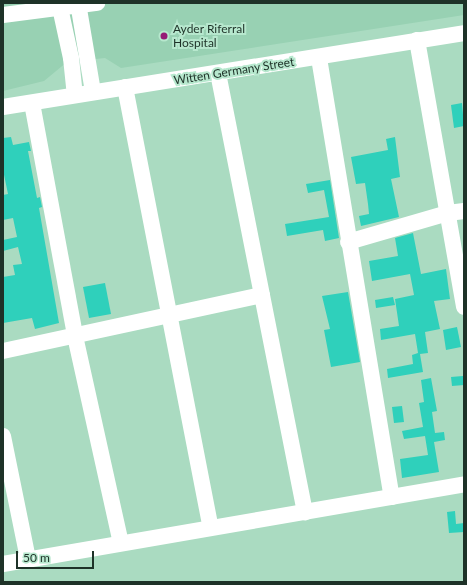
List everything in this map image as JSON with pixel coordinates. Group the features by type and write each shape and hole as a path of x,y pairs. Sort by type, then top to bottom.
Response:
{"street":[{"path":"3,15 60,6 97,3"},
{"path":"79,4 93,92"},
{"path":"60,6 71,58 75,95"},
{"name":"Witten Germany Street","path":"3,107 319,58 416,40 464,33"},
{"path":"416,40 456,212 464,307"},
{"path":"319,58 348,242 392,497"},
{"path":"218,73 305,512"},
{"path":"125,87 211,528"},
{"path":"32,102 75,336 121,543"},
{"path":"348,242 456,212"},
{"path":"3,351 262,295"},
{"path":"3,436 28,559"},
{"path":"3,564 464,484"}],"shaded area":[{"name":"Ayder Riferral Hospital","path":"3,3 464,3 464,15 121,68 105,58 67,62 44,81 3,91"}],"building":[{"path":"462,103 464,126 454,128 451,105"},
{"path":"11,137 13,145 29,142 31,151 28,151 37,198 40,197 42,207 39,208 59,323 35,329 32,318 3,323 3,277 15,275 13,265 22,264 18,247 3,251 3,240 17,237 13,218 3,220 3,195 8,194 3,170 3,138"},
{"path":"395,137 400,177 391,179 399,217 361,226 359,216 369,214 365,183 356,184 351,157 388,150 386,139"},
{"path":"330,180 339,238 325,241 323,230 287,236 285,224 329,217 324,190 308,193 306,184"},
{"path":"413,233 421,274 446,269 450,299 434,301 440,329 425,332 428,353 420,354 423,372 388,378 387,369 413,364 412,355 418,353 415,334 381,340 380,329 399,326 395,299 414,295 410,274 372,281 369,261 398,256 395,238"},
{"path":"105,283 111,314 89,318 83,287"},
{"path":"348,292 360,362 331,367 324,330 330,329 322,296"},
{"path":"393,297 395,305 376,308 375,300"},
{"path":"457,327 461,347 446,350 443,330"},
{"path":"463,376 464,385 452,386 451,377"},
{"path":"431,378 437,411 432,412 435,433 444,432 445,440 434,442 439,472 402,478 400,459 428,455 425,436 404,439 402,431 423,427 419,403 424,402 421,380"},
{"path":"402,406 404,422 394,423 392,407"},
{"path":"455,511 456,524 464,523 464,532 449,533 447,512"}],"place":[{"name":"Ayder Riferral Hospital","path":"164,36"}]}
